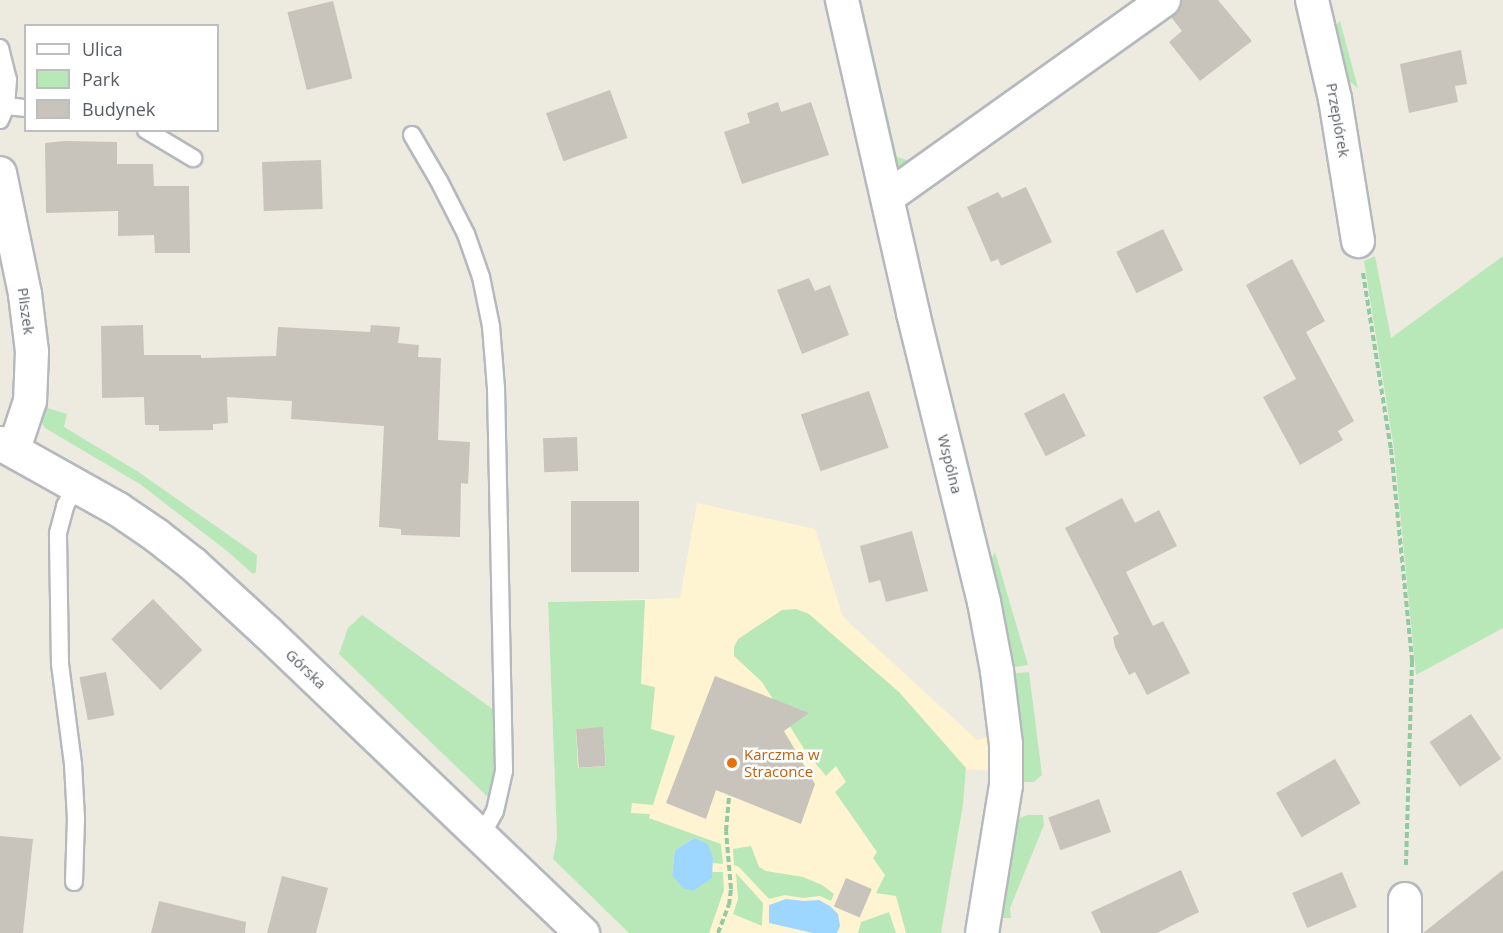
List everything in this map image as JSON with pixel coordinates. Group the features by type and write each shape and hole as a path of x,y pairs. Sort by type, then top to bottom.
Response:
{"street":[{"name":"Wspólna","path":"842,0 984,602 997,671 1006,744 1006,785 982,933"},
{"path":"888,197 1164,0"},
{"name":"Przepiórek","path":"1312,0 1335,99 1358,241"},
{"name":"Pliszek","path":"0,173 25,294 32,369 30,401 7,446"},
{"name":"Górska","path":"7,446 77,484 156,535 192,564 267,632 582,933"},
{"path":"1405,899 1405,933"}],"lane":[{"path":"0,48 8,79 3,113 24,108"},
{"path":"149,132 192,158"},
{"path":"412,135 466,234 481,277 491,326 496,388 504,771 495,811 481,836"},
{"path":"74,882 76,819 73,764 60,664 58,534 65,506 77,484"}],"path":[{"path":"1358,241 1391,449 1412,661 1405,899"},
{"path":"718,933 729,905 731,889 726,831 729,796"}],"shaded area":[{"path":"697,503 815,529 843,617 977,740 993,736 993,771 966,769 963,805 941,933 629,933 553,859 557,837 548,602 680,598"}],"green space":[{"path":"853,0 861,0 897,157 919,164 906,172 897,169 892,160"},
{"path":"1340,21 1358,88 1345,78 1328,33"},
{"path":"1375,256 1391,338 1503,256 1503,628 1416,675 1394,449 1364,261"},
{"path":"41,406 67,414 64,427 137,471 257,555 256,572 253,574 140,484 45,428 40,420"},
{"path":"995,552 1028,665 1008,668 988,565"},
{"path":"645,600 641,684 655,687 651,729 675,736 653,805 632,803 631,813 650,814 649,818 721,844 723,864 713,863 713,858 694,838 675,850 672,875 712,878 712,872 723,872 724,890 709,933 629,933 553,859 557,837 548,602","holes":["603,728 606,766 578,768 576,729"]},
{"path":"796,609 809,614 899,692 966,768 963,805 941,933 906,933 896,896 876,893 885,875 873,858 877,852 835,792 846,782 836,766 826,776 806,752 762,682 734,656 734,647 738,639 782,610"},
{"path":"362,615 498,713 497,776 490,799 339,654 348,628"},
{"path":"1029,672 1042,775 1034,782 1024,782 1016,777 1008,674"},
{"path":"1027,815 1043,815 1044,825 1010,908 1011,918 1001,918 996,913 1011,829 1020,818"},
{"path":"751,846 759,867 766,871 803,877 822,885 834,894 831,901 820,896 803,898 785,895 769,899 739,867 734,865 733,849"},
{"path":"736,873 763,903 762,926 733,914 738,899"},
{"path":"889,912 896,933 858,933 861,922"}],"water":[{"path":"694,838 708,844 713,858 712,878 693,891 683,888 672,875 675,850"},
{"path":"786,899 819,900 830,906 838,914 840,926 837,933 813,933 769,923 769,905"}],"building":[{"path":"1182,0 1218,0 1252,41 1200,81 1169,42 1182,31 1171,17 1180,8"},
{"path":"333,1 352,79 307,90 287,12"},
{"path":"1461,50 1467,84 1455,86 1458,102 1409,113 1400,64"},
{"path":"610,90 627,138 564,161 546,113"},
{"path":"778,102 781,112 811,102 829,155 742,184 724,132 750,123 747,113"},
{"path":"117,142 117,164 153,164 154,186 189,186 190,253 155,253 154,235 118,236 118,211 46,213 45,143"},
{"path":"321,160 323,209 264,211 262,162"},
{"path":"1026,187 1052,242 1001,266 998,259 991,262 967,207 998,192 1002,198"},
{"path":"1163,229 1183,270 1136,293 1116,252"},
{"path":"1292,259 1325,321 1306,332 1354,421 1338,431 1343,440 1300,465 1263,397 1296,379 1246,285"},
{"path":"809,278 815,291 830,285 849,335 802,354 777,290"},
{"path":"143,325 144,355 201,355 201,358 276,356 278,327 370,332 371,325 400,327 398,343 419,345 418,357 441,358 438,440 470,442 468,484 461,483 460,537 401,535 401,529 379,527 384,426 291,419 292,401 227,397 228,423 213,424 213,430 159,431 159,425 145,425 144,397 102,398 101,326"},
{"path":"869,391 889,448 820,471 801,414"},
{"path":"1064,393 1086,436 1046,456 1024,413"},
{"path":"577,437 578,471 544,472 543,438"},
{"path":"1122,498 1135,523 1159,510 1177,546 1126,572 1153,626 1163,621 1190,673 1147,695 1135,672 1129,675 1115,647 1113,637 1119,634 1065,528"},
{"path":"571,501 639,501 639,572 571,572"},
{"path":"912,531 928,591 886,602 880,580 869,583 860,546"},
{"path":"153,599 202,650 161,690 111,639"},
{"path":"106,672 114,715 88,720 79,677"},
{"path":"715,676 809,713 784,731 815,784 801,824 716,790 706,819 666,803"},
{"path":"1471,714 1501,759 1460,787 1430,742"},
{"path":"603,727 606,766 579,768 576,729"},
{"path":"1335,759 1360,803 1302,837 1276,793"},
{"path":"1099,799 1111,832 1060,850 1048,817"},
{"path":"0,836 33,839 23,933 0,933"},
{"path":"1181,870 1199,912 1157,933 1101,933 1091,912"},
{"path":"1503,870 1503,933 1423,933"},
{"path":"1342,872 1357,907 1307,928 1292,893"},
{"path":"282,876 328,888 316,933 267,933"},
{"path":"846,878 872,889 860,917 834,907"},
{"path":"159,901 246,922 245,933 151,933"}],"place":[{"name":"Karczma w Straconce","path":"732,763"}]}
